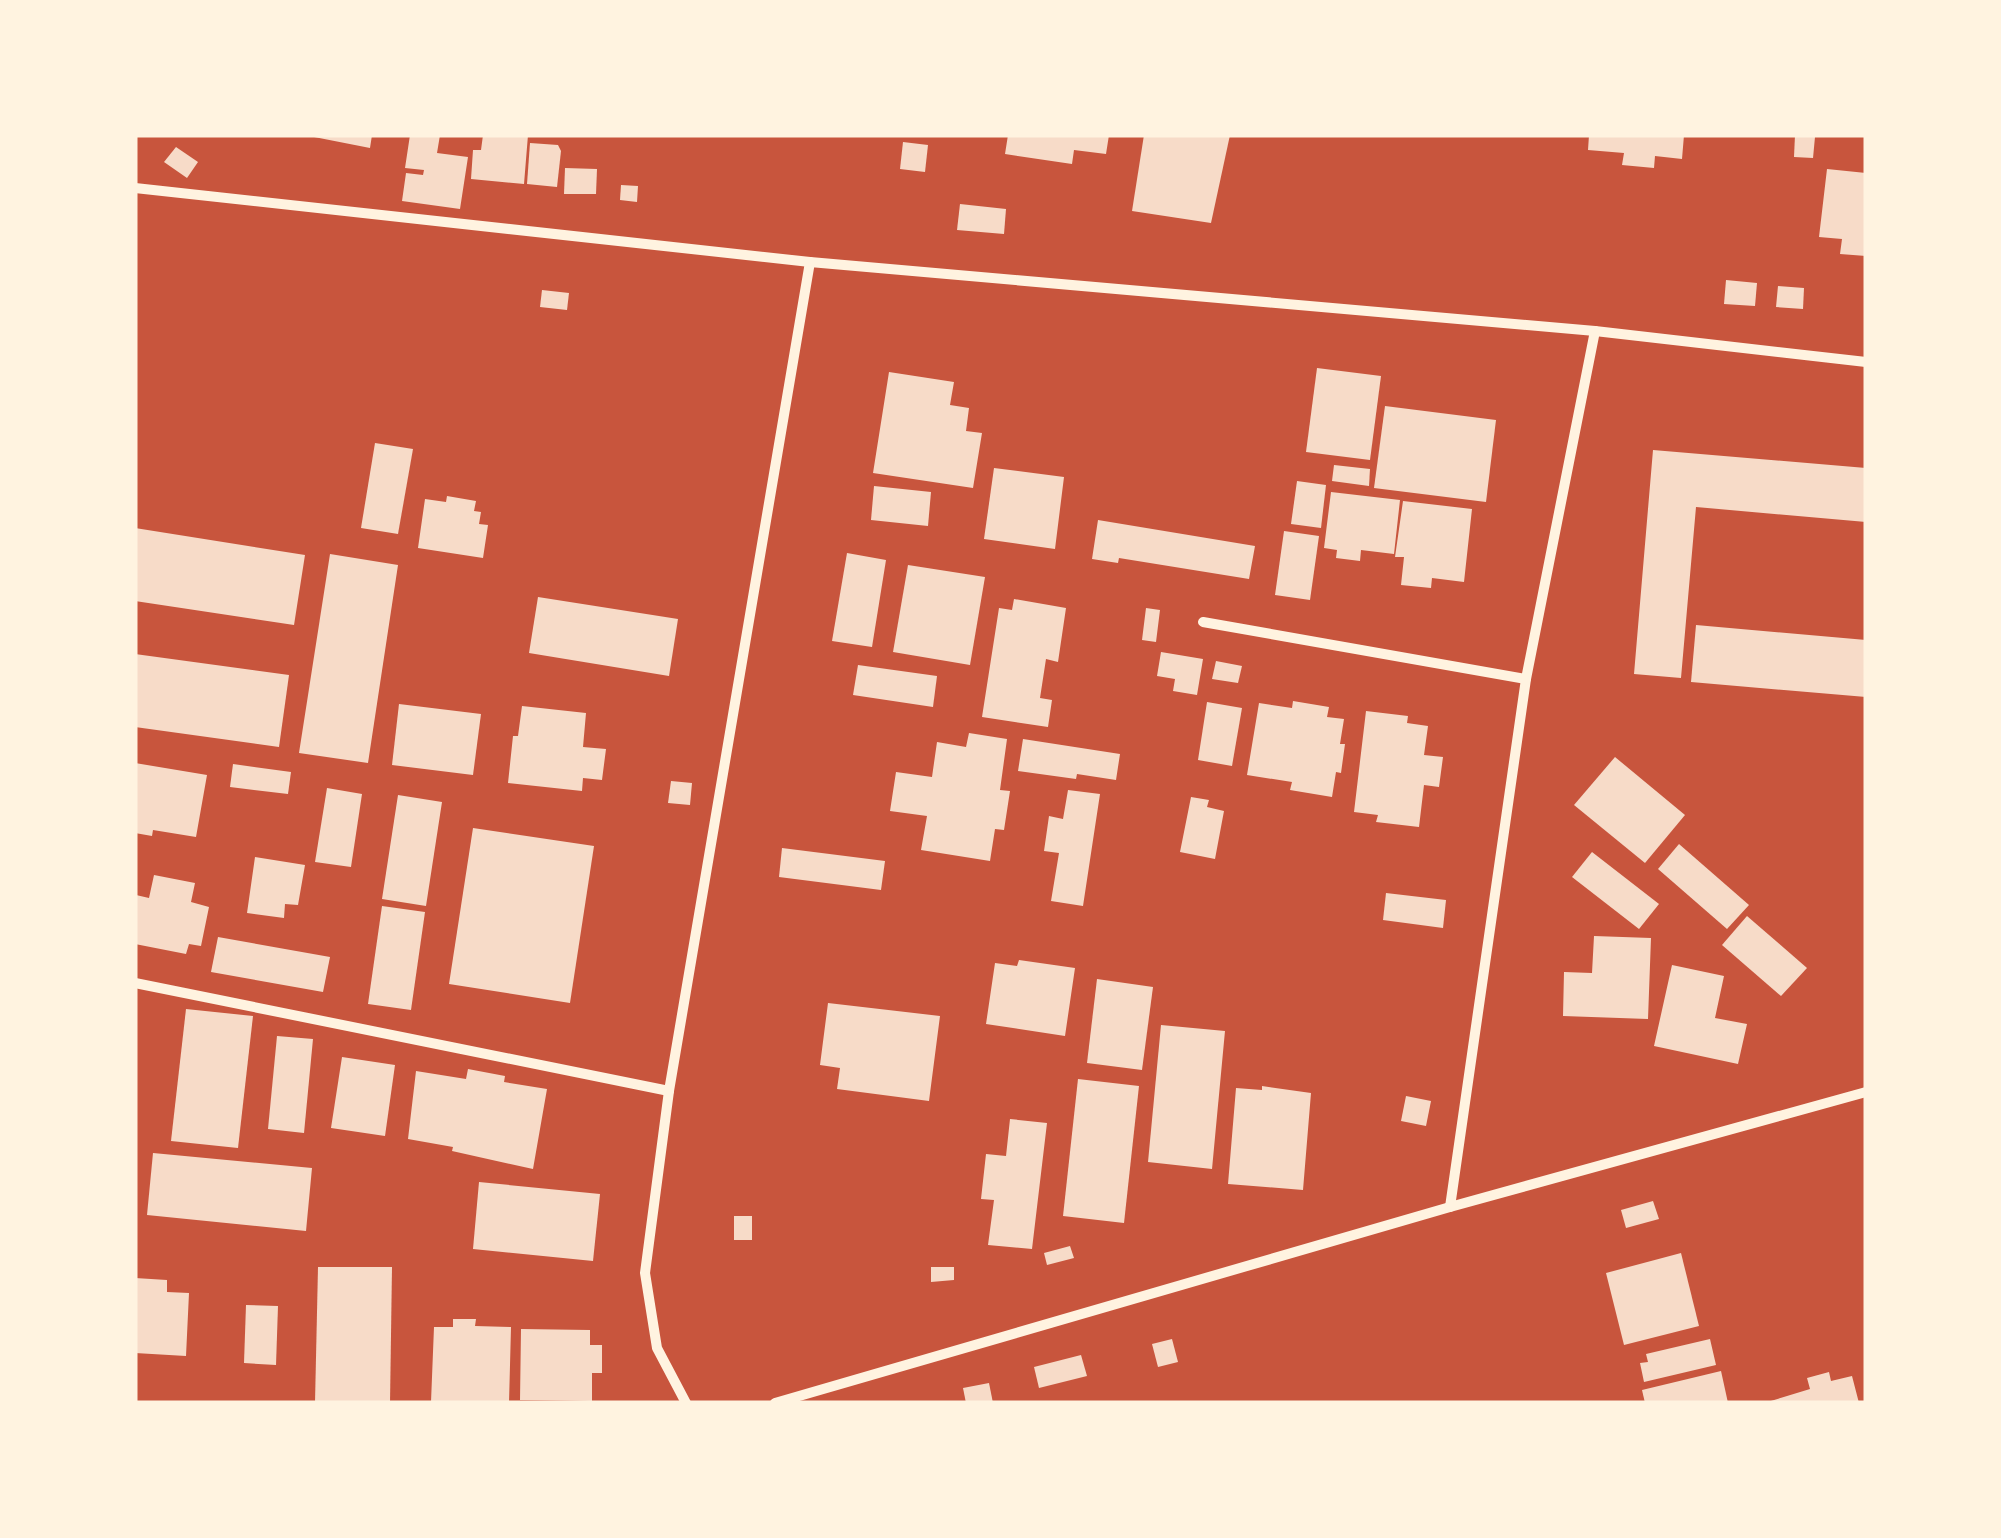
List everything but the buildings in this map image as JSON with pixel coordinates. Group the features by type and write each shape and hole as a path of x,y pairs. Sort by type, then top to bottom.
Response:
{"street":[{"path":"135,188 810,262 1595,330 1866,362"},
{"path":"686,1403 657,1348 645,1272 669,1091 810,262"},
{"path":"1450,1208 1526,679 1595,330"},
{"path":"1202,622 1526,679"},
{"path":"135,982 669,1091"},
{"path":"775,1403 1866,1092"}]}
